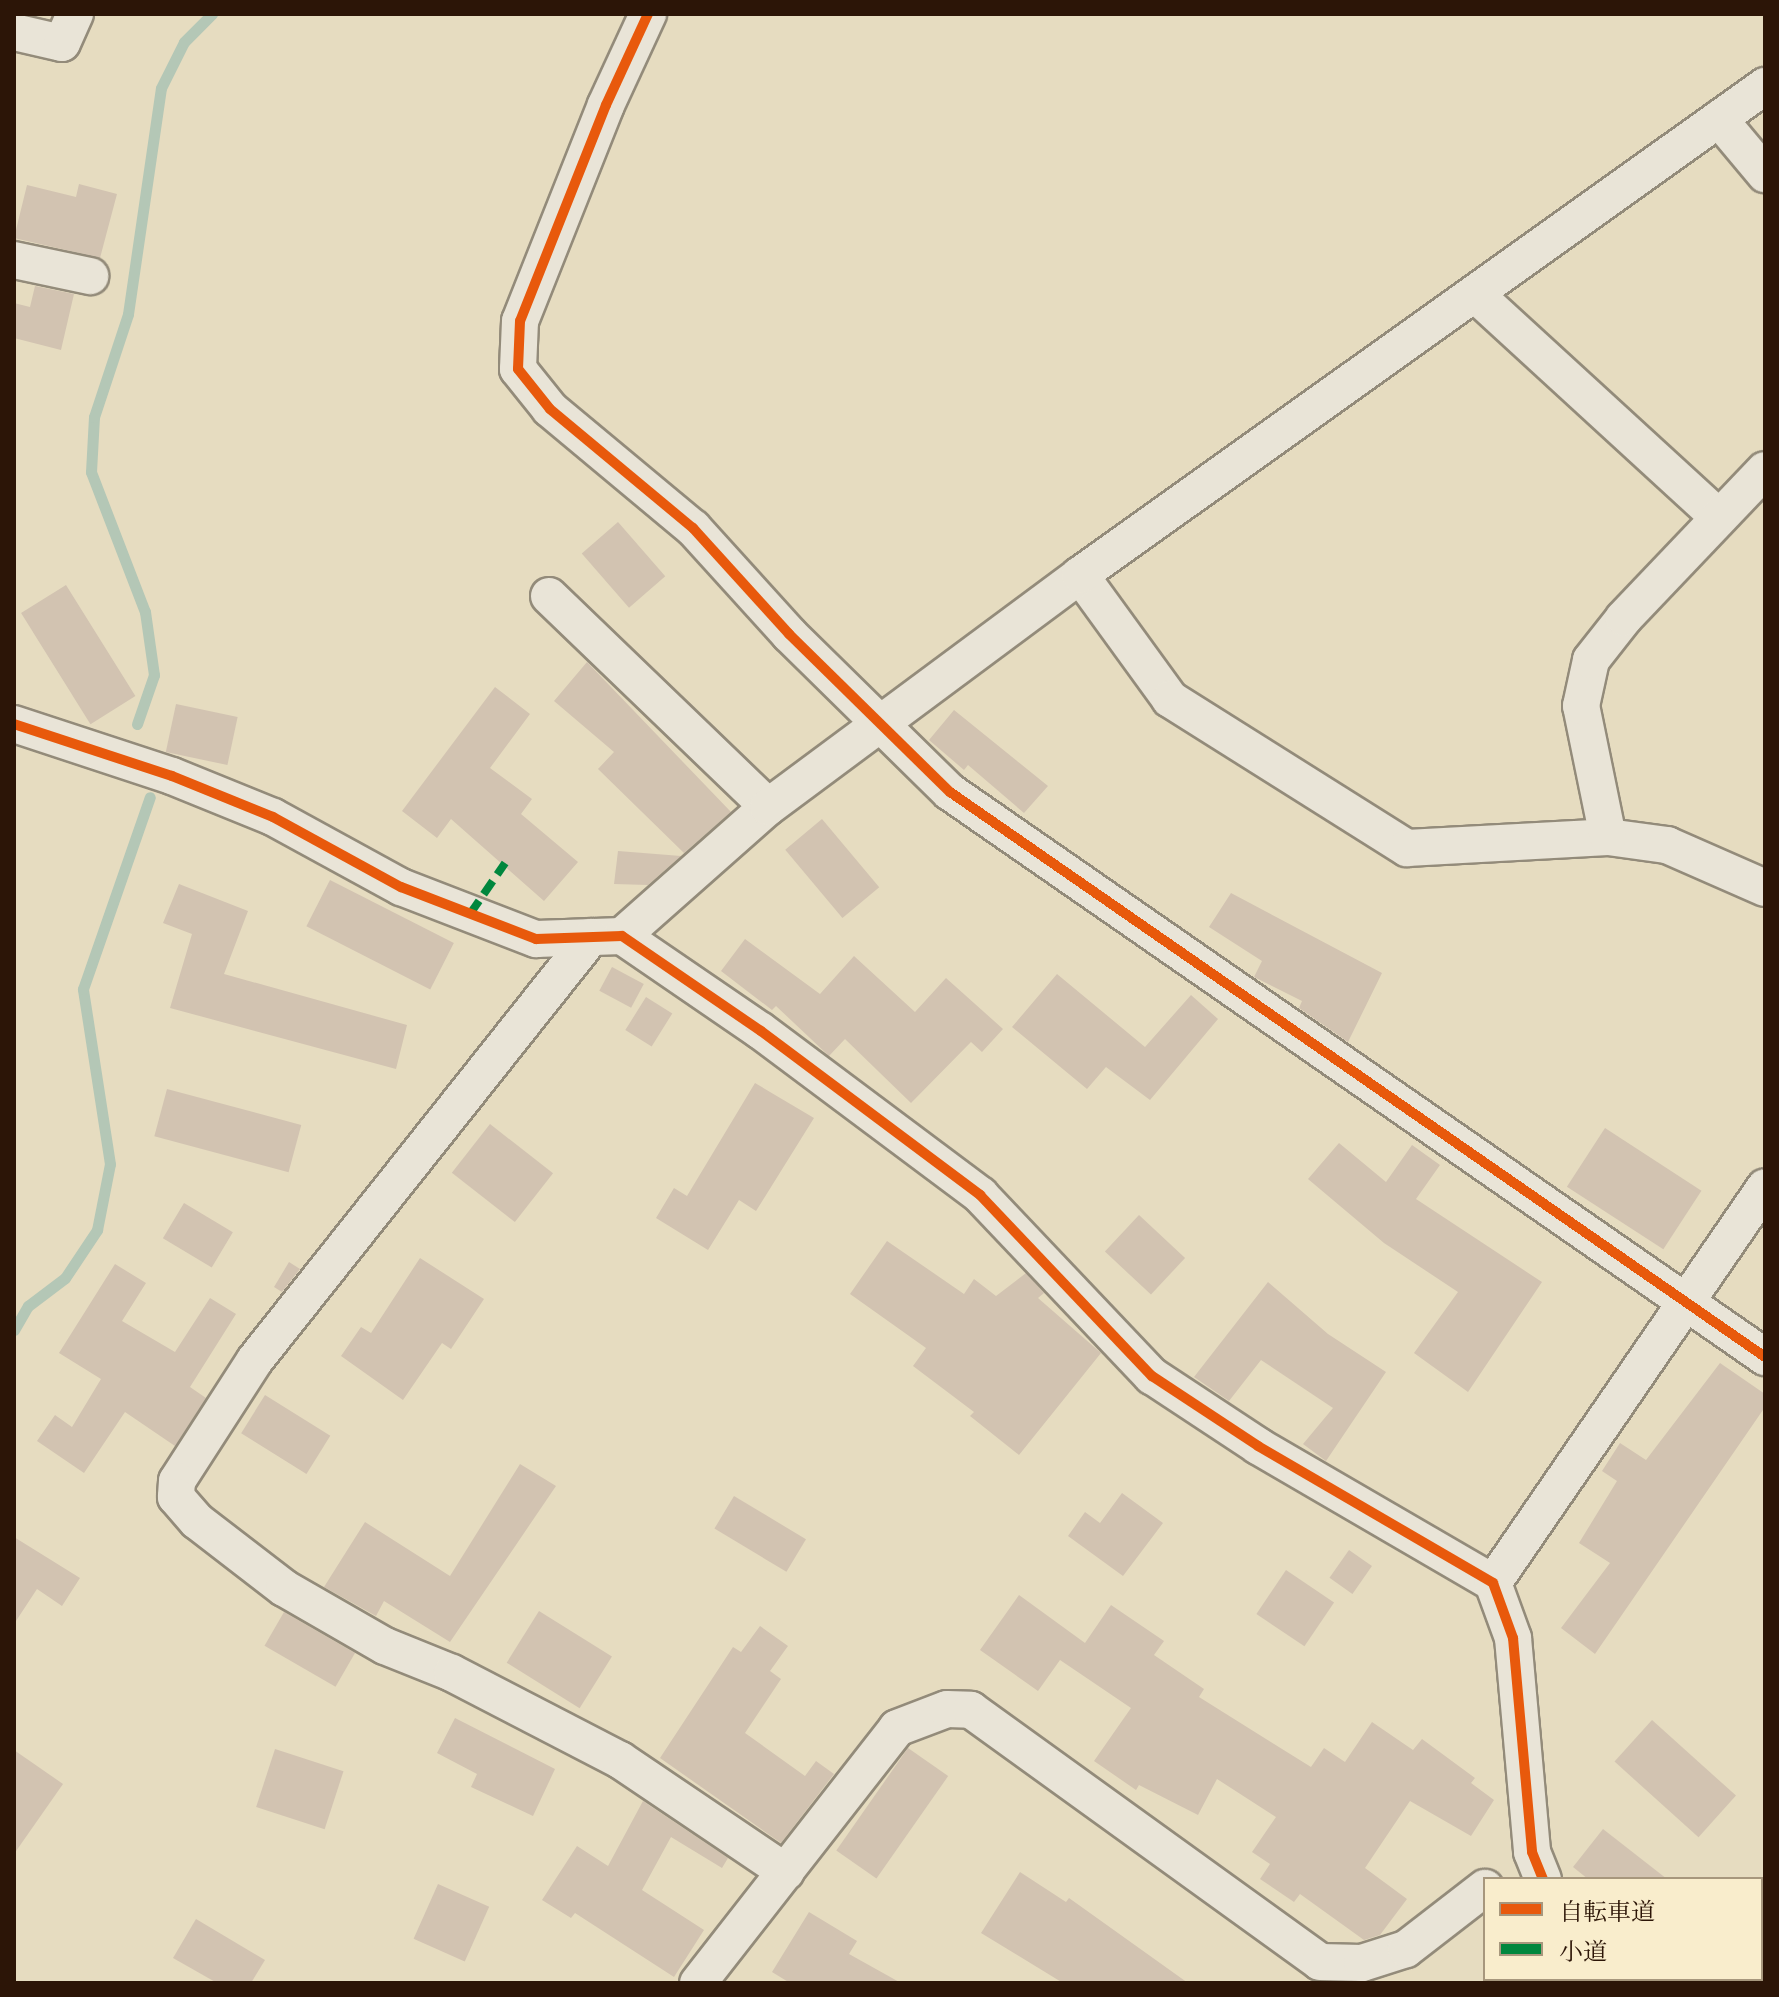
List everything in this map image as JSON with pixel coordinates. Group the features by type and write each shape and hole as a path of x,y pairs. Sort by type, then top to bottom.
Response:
{"street":[{"path":"14,32 62,43 75,14"},
{"path":"648,14 606,105 520,321 518,369 550,409 693,528 880,724 950,792 1765,1357"},
{"path":"786,1872 620,1760 452,1673 385,1646 284,1588 197,1521 176,1497 177,1481 255,1360 607,937 768,807 1080,575 1765,86"},
{"path":"1719,119 1765,174"},
{"path":"14,260 90,276"},
{"path":"1475,294 1718,517"},
{"path":"1608,837 1581,706 1591,660 1718,517 1765,470"},
{"path":"1080,575 1170,699 1407,848 1608,837 1667,845 1765,888"},
{"path":"549,596 768,807"},
{"path":"14,724 172,776 273,817 401,887 536,939 607,937 761,1031 980,1195 1152,1376 1258,1446 1493,1583 1513,1638 1538,1866 1503,1877"},
{"path":"1493,1583 1682,1302 1765,1187"},
{"path":"698,1983 897,1728 947,1709 971,1710 1320,1962 1362,1963 1406,1949 1483,1890"}],"building":[{"path":"79,184 117,194 100,258 14,238 27,185 76,197"},
{"path":"35,286 74,294 61,350 14,338 14,303 30,307"},
{"path":"618,522 665,576 629,608 582,553"},
{"path":"66,585 135,696 90,724 21,613"},
{"path":"587,662 731,812 684,853 598,769 614,752 554,701"},
{"path":"495,687 530,714 490,768 532,799 521,814 578,862 544,901 451,819 437,838 402,811"},
{"path":"176,704 238,717 227,765 166,752"},
{"path":"954,710 1048,786 1024,813 968,765 964,770 929,740"},
{"path":"822,819 879,887 842,918 785,850"},
{"path":"618,851 681,856 648,885 614,884"},
{"path":"330,880 454,943 430,989 306,926"},
{"path":"179,884 248,911 224,974 407,1025 396,1069 170,1008 192,934 163,923"},
{"path":"1231,893 1382,973 1348,1042 1299,1008 1302,1001 1254,977 1262,961 1209,927"},
{"path":"745,939 820,994 854,956 915,1012 946,978 1003,1029 982,1052 971,1042 911,1103 845,1039 829,1056 776,1006 772,1010 721,971"},
{"path":"612,967 644,984 631,1008 599,991"},
{"path":"1057,974 1145,1047 1191,995 1218,1019 1150,1100 1106,1067 1087,1089 1012,1027"},
{"path":"646,997 672,1013 652,1047 625,1030"},
{"path":"755,1083 814,1118 756,1211 739,1200 708,1250 656,1218 674,1188 687,1196"},
{"path":"167,1089 301,1125 289,1172 154,1136"},
{"path":"490,1124 553,1173 515,1222 452,1173"},
{"path":"1605,1128 1701,1191 1663,1249 1567,1187"},
{"path":"1339,1143 1386,1182 1412,1145 1440,1165 1416,1199 1542,1282 1468,1392 1414,1353 1458,1292 1384,1243 1308,1179"},
{"path":"184,1203 233,1232 212,1268 163,1238"},
{"path":"1139,1215 1185,1258 1151,1295 1105,1252"},
{"path":"887,1241 964,1294 974,1279 996,1296 1026,1273 1044,1293 1038,1298 1101,1353 1019,1455 970,1416 974,1412 913,1366 926,1348 850,1294"},
{"path":"420,1258 484,1299 451,1349 442,1343 403,1400 341,1356 361,1327 371,1333"},
{"path":"289,1262 300,1269 282,1292 274,1287"},
{"path":"115,1264 146,1283 122,1321 175,1352 210,1298 236,1314 190,1387 206,1398 175,1446 125,1412 84,1473 37,1441 55,1415 72,1427 101,1379 59,1353"},
{"path":"1268,1282 1328,1334 1386,1372 1326,1461 1303,1444 1333,1408 1261,1360 1229,1401 1194,1377"},
{"path":"1720,1363 1765,1394 1765,1407 1595,1654 1561,1628 1610,1563 1579,1543 1617,1481 1602,1471 1620,1443 1646,1460"},
{"path":"265,1395 330,1436 306,1474 241,1433"},
{"path":"520,1464 556,1486 450,1642 384,1601 376,1616 324,1587 365,1522 450,1576"},
{"path":"1122,1493 1163,1523 1123,1576 1068,1536 1085,1512 1100,1523"},
{"path":"734,1496 806,1539 786,1572 714,1529"},
{"path":"14,1537 80,1578 62,1606 37,1589 14,1624"},
{"path":"1349,1550 1372,1566 1352,1594 1329,1578"},
{"path":"1286,1570 1334,1602 1304,1646 1256,1614"},
{"path":"1019,1595 1085,1643 1111,1605 1164,1641 1154,1655 1204,1689 1199,1697 1311,1767 1324,1748 1345,1762 1372,1722 1413,1750 1422,1739 1475,1778 1471,1783 1494,1800 1471,1836 1410,1801 1365,1868 1407,1899 1380,1935 1364,1940 1300,1894 1294,1902 1260,1879 1270,1864 1252,1852 1276,1817 1217,1779 1198,1815 1139,1785 1136,1790 1094,1761 1131,1708 1060,1660 1038,1691 980,1650"},
{"path":"539,1611 612,1657 580,1708 507,1663"},
{"path":"284,1612 355,1653 336,1687 264,1646"},
{"path":"760,1626 788,1646 770,1671 781,1679 745,1733 805,1776 816,1761 834,1774 781,1843 660,1758 733,1647 741,1652"},
{"path":"455,1718 555,1769 533,1816 471,1787 477,1774 437,1753"},
{"path":"1652,1720 1736,1796 1699,1837 1615,1762"},
{"path":"908,1748 948,1776 876,1878 836,1850"},
{"path":"275,1749 343,1771 325,1829 256,1807"},
{"path":"14,1750 63,1784 14,1854"},
{"path":"643,1801 728,1858 722,1868 671,1837 642,1890 704,1930 674,1977 575,1913 571,1918 542,1900 577,1846 608,1866"},
{"path":"1603,1829 1664,1877 1586,1877 1573,1867"},
{"path":"1020,1872 1066,1902 1069,1898 1188,1983 1063,1983 981,1933"},
{"path":"438,1884 489,1907 465,1962 414,1939"},
{"path":"809,1912 857,1941 849,1954 901,1983 790,1983 772,1972"},
{"path":"196,1919 265,1960 251,1983 217,1983 173,1958"}],"waterway":[{"path":"137,724 154,675 145,612 91,472 94,417 128,314 161,88 184,42 212,14"},
{"path":"14,1330 28,1306 65,1278 97,1230 110,1164 83,989 150,797"}],"marked path":[{"path":"470,914 505,863"}],"cycle path":[{"path":"648,14 606,105 520,321 518,369 550,409 693,528 789,634 950,792 1765,1357"},
{"path":"14,724 172,776 273,817 401,887 536,939 622,936 761,1031 980,1195 1152,1376 1258,1446 1493,1583 1513,1638 1532,1852 1542,1877"}]}
